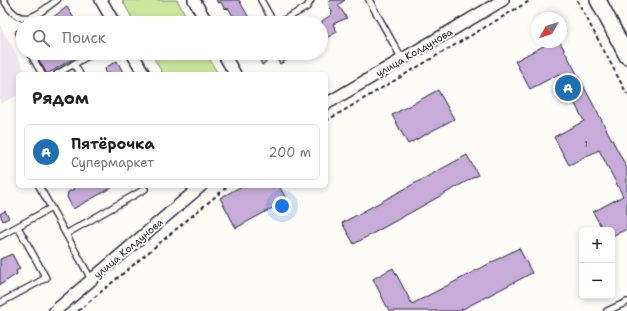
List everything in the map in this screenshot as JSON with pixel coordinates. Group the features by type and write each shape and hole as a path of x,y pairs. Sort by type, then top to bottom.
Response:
{"main road":[{"path":"598,0 627,56"}],"street":[{"path":"101,0 110,16"},
{"path":"194,0 203,16"},
{"name":"улица Колдунова","path":"328,103 503,0"},
{"path":"136,60 143,72"},
{"path":"227,60 234,72"},
{"name":"улица Колдунова","path":"55,311 199,188"}],"lane":[{"path":"4,0 10,11 16,16"},
{"path":"34,16 57,0"},
{"path":"261,0 270,16"},
{"path":"291,16 307,7 311,0"},
{"path":"369,0 402,59"},
{"path":"34,60 41,72"},
{"path":"60,72 81,60"},
{"path":"74,64 79,72"},
{"path":"40,188 91,279"},
{"path":"66,234 145,189"},
{"path":"0,236 51,208"},
{"path":"0,303 46,278 18,227"},
{"path":"607,311 627,302"}],"path":[{"path":"328,121 531,0"},
{"path":"577,0 627,94"},
{"path":"78,311 226,188"}],"shaded area":[{"path":"0,25 16,54 16,60 19,60 26,72 16,72 16,96 0,104"}],"green space":[{"path":"122,0 177,0 186,16 131,16"},
{"path":"155,60 210,60 217,72 162,72"}],"building":[{"path":"216,0 239,0 248,16 233,16 229,9 224,8 221,2 218,3"},
{"path":"330,0 345,0 338,5 347,18 333,24 337,32 328,37 328,17 332,12 329,5"},
{"path":"67,7 73,16 55,16"},
{"path":"540,48 563,48 627,168 627,229 615,235 615,227 601,227 593,212 623,196 599,150 569,165 554,137 584,121 559,74 530,89 515,61"},
{"path":"39,60 71,60 50,72 46,72"},
{"path":"260,60 269,60 262,65"},
{"path":"278,60 287,60 280,64"},
{"path":"117,61 123,72 106,72 105,68"},
{"path":"438,90 454,119 408,144 392,115"},
{"path":"467,155 478,175 354,244 342,223"},
{"path":"111,188 73,209 67,197 68,192 74,189"},
{"path":"238,188 280,188 287,200 236,228 220,198"},
{"path":"5,211 9,218 3,221 0,214"},
{"path":"519,248 532,273 459,311 389,311 373,279 393,268 412,304"},
{"path":"12,254 20,269 16,271 17,274 0,285 0,259"}],"place":[{"name":"Пятёрочка","path":"568,88"}]}
